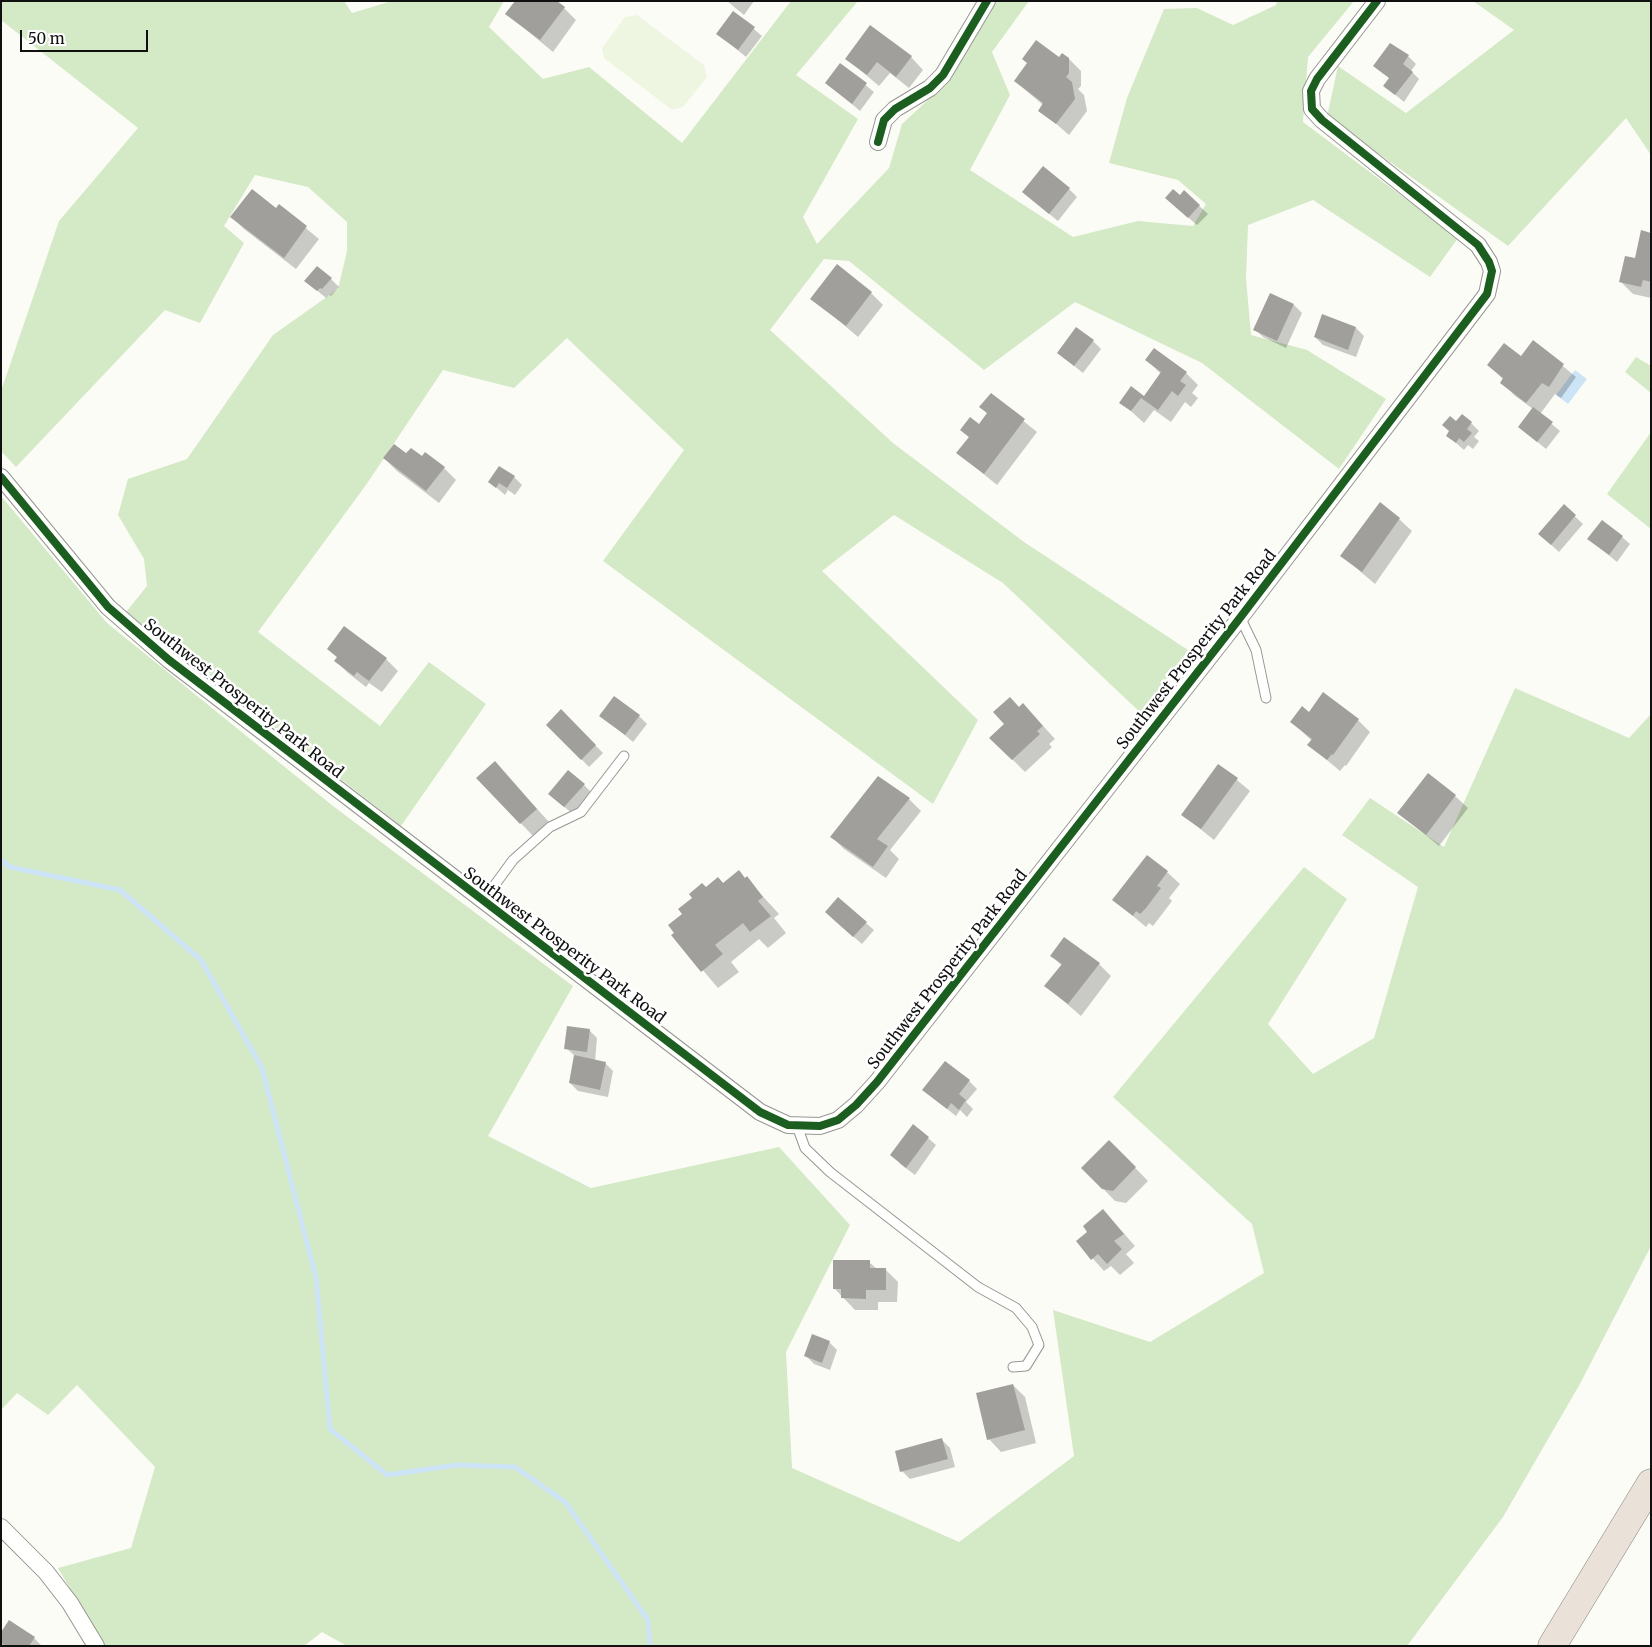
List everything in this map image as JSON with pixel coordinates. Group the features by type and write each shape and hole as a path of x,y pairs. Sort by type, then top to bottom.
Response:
{"highway":[{"path":"1552,1646 1651,1483"}],"street":[{"path":"878,142 884,120 895,109 930,88 943,75 987,1"},
{"name":"Southwest Prosperity Park Road","path":"1,477 108,606 137,634 482,902 760,1112 776,1120 797,1126 820,1126 838,1120 856,1106 877,1082 1240,617 1482,301 1491,283 1492,271 1489,262 1478,245 1322,120 1312,109 1311,91 1317,79 1377,1"},
{"path":"1,1527 46,1572 70,1604 96,1646"}],"lane":[{"path":"1240,617 1256,650 1266,698"},
{"path":"482,902 513,860 550,827 581,812 624,756"},
{"path":"797,1126 806,1148 830,1172 978,1287 1016,1308 1032,1327 1039,1345 1026,1366 1013,1367"}],"green space":[{"path":"1,1 344,1 352,13 392,1 504,1 489,27 543,79 589,67 682,143 791,1 858,1 796,75 858,119 803,217 817,244 889,168 902,124 945,84 996,1 1029,1 992,52 1010,95 970,170 1073,237 1138,221 1193,226 1206,204 1178,180 1109,163 1127,98 1164,9 1197,8 1233,25 1276,5 1277,1 1354,1 1308,57 1303,122 1458,238 1430,277 1313,200 1248,225 1246,278 1251,335 1307,350 1386,399 1339,469 1202,363 1075,302 984,370 849,261 824,259 770,330 893,443 1024,542 1188,650 1143,715 1003,583 894,515 822,571 978,720 933,804 603,561 684,450 567,338 514,388 443,370 366,485 258,632 380,726 429,662 486,704 401,826 126,612 147,586 144,559 118,515 128,479 187,459 273,335 338,289 347,251 347,222 308,187 255,175 224,226 244,243 200,323 165,310 16,467 1,451 1,391 59,221 138,128 1,20"},
{"path":"1473,1 1651,1 1651,155 1626,118 1508,246 1327,117 1338,66 1406,113 1514,30"},
{"path":"637,15 704,65 707,77 683,107 672,110 604,58 602,48 625,17"},
{"path":"1636,357 1651,366 1651,393 1625,372"},
{"path":"1651,432 1651,529 1607,494"},
{"path":"1,496 107,623 333,806 573,986 488,1136 591,1188 779,1147 850,1225 786,1352 792,1468 959,1542 1074,1456 1053,1310 1150,1342 1264,1273 1252,1224 1113,1097 1304,867 1347,899 1268,1024 1313,1074 1374,1038 1418,887 1342,835 1370,798 1444,847 1515,688 1629,738 1651,714 1651,1246 1581,1382 1503,1517 1407,1646 347,1646 322,1632 304,1646 103,1646 58,1568 131,1548 155,1467 77,1385 48,1415 17,1393 1,1410"}],"water":[{"path":"1575,370 1587,379 1568,404 1556,395"}],"building":[{"path":"515,1 557,1 565,7 540,40 505,14"},
{"path":"733,11 755,27 738,50 716,34"},
{"path":"870,25 912,56 896,77 877,62 867,75 845,59"},
{"path":"1036,40 1059,57 1062,53 1069,58 1069,73 1066,77 1072,82 1075,99 1056,124 1038,111 1043,103 1014,81 1027,63 1022,59"},
{"path":"1390,43 1409,55 1403,64 1413,72 1395,95 1383,86 1389,78 1373,66"},
{"path":"840,63 867,83 852,104 825,83"},
{"path":"1043,166 1070,188 1049,214 1022,192"},
{"path":"252,189 276,208 279,204 307,226 284,258 230,217"},
{"path":"1173,189 1180,195 1184,190 1200,205 1188,218 1165,198"},
{"path":"1641,230 1651,233 1651,282 1643,280 1641,287 1619,282 1625,256 1635,258"},
{"path":"837,264 872,292 846,326 810,299"},
{"path":"317,266 332,278 322,289 320,288 317,291 304,281"},
{"path":"1270,293 1294,304 1277,341 1253,330"},
{"path":"1322,314 1356,327 1348,350 1314,337"},
{"path":"1076,327 1094,340 1074,366 1057,353"},
{"path":"1533,340 1564,364 1549,387 1542,383 1526,403 1500,383 1503,378 1487,365 1504,343 1521,356"},
{"path":"1154,348 1187,372 1180,381 1186,385 1178,396 1172,391 1158,410 1141,398 1131,411 1119,403 1131,386 1144,396 1161,372 1145,360"},
{"path":"991,393 1025,419 984,474 956,453 969,437 960,430 970,417 979,424 987,413 979,407"},
{"path":"1533,407 1553,422 1537,442 1518,427"},
{"path":"1462,414 1472,422 1467,429 1472,433 1464,442 1459,438 1456,443 1446,436 1449,431 1442,425 1450,416 1456,421"},
{"path":"394,444 406,453 411,448 422,456 425,452 445,467 426,491 383,458"},
{"path":"499,466 515,476 507,488 499,483 496,488 488,482"},
{"path":"1380,502 1400,518 1362,572 1340,556"},
{"path":"1564,504 1576,515 1551,545 1538,534"},
{"path":"1602,520 1623,536 1609,555 1587,539"},
{"path":"344,626 387,658 369,681 357,672 354,676 334,661 337,657 327,649"},
{"path":"1323,692 1359,719 1333,755 1327,760 1307,745 1312,739 1290,722 1302,706 1309,712"},
{"path":"614,696 640,715 625,735 599,716"},
{"path":"1010,697 1019,707 1023,703 1043,726 1037,731 1040,734 1012,760 989,738 1004,724 993,712"},
{"path":"561,709 596,745 581,760 546,725"},
{"path":"495,761 537,809 520,824 476,778"},
{"path":"1218,764 1238,778 1201,829 1181,815"},
{"path":"568,770 585,784 564,807 548,794"},
{"path":"1428,773 1456,795 1426,835 1397,813"},
{"path":"878,776 910,798 877,839 888,846 873,867 830,837"},
{"path":"1147,855 1168,871 1157,886 1161,888 1146,908 1140,914 1136,911 1133,916 1112,900"},
{"path":"739,870 745,878 747,876 763,897 758,901 771,916 750,932 743,923 715,945 723,954 701,972 671,935 674,933 668,925 682,914 678,909 692,898 689,894 702,883 706,887 718,877 723,883"},
{"path":"838,897 867,922 853,937 825,912"},
{"path":"1064,937 1100,963 1068,1004 1044,986 1062,964 1050,956"},
{"path":"567,1026 590,1029 587,1052 564,1049"},
{"path":"574,1055 606,1062 600,1090 569,1083"},
{"path":"945,1061 970,1080 959,1094 966,1100 959,1110 951,1103 947,1109 922,1090"},
{"path":"913,1124 929,1137 906,1168 890,1155"},
{"path":"1109,1140 1136,1167 1113,1191 1102,1189 1081,1168"},
{"path":"1103,1209 1124,1234 1114,1241 1122,1249 1107,1264 1098,1254 1091,1260 1076,1241 1087,1232 1083,1226"},
{"path":"833,1260 870,1260 870,1268 886,1268 886,1290 866,1290 866,1299 841,1298 841,1289 833,1289"},
{"path":"812,1334 830,1341 822,1363 804,1356"},
{"path":"1013,1384 1025,1430 987,1440 976,1393"},
{"path":"942,1438 948,1459 900,1472 895,1451"},
{"path":"9,1620 35,1637 29,1646 6,1646 1,1643 1,1632"}],"waterway":[{"path":"1,860 10,867 120,890 201,960 262,1068 316,1278 330,1429 387,1475 457,1465 515,1467 565,1502 648,1620 650,1646"}],"cycle path":[{"path":"878,142 884,120 895,109 930,88 943,75 987,1"},
{"path":"1,477 108,607 169,660 760,1112 788,1125 820,1126 838,1120 856,1105 877,1082 1236,623 1487,294 1492,271 1489,262 1478,245 1322,120 1312,109 1311,91 1317,79 1377,1"}]}
